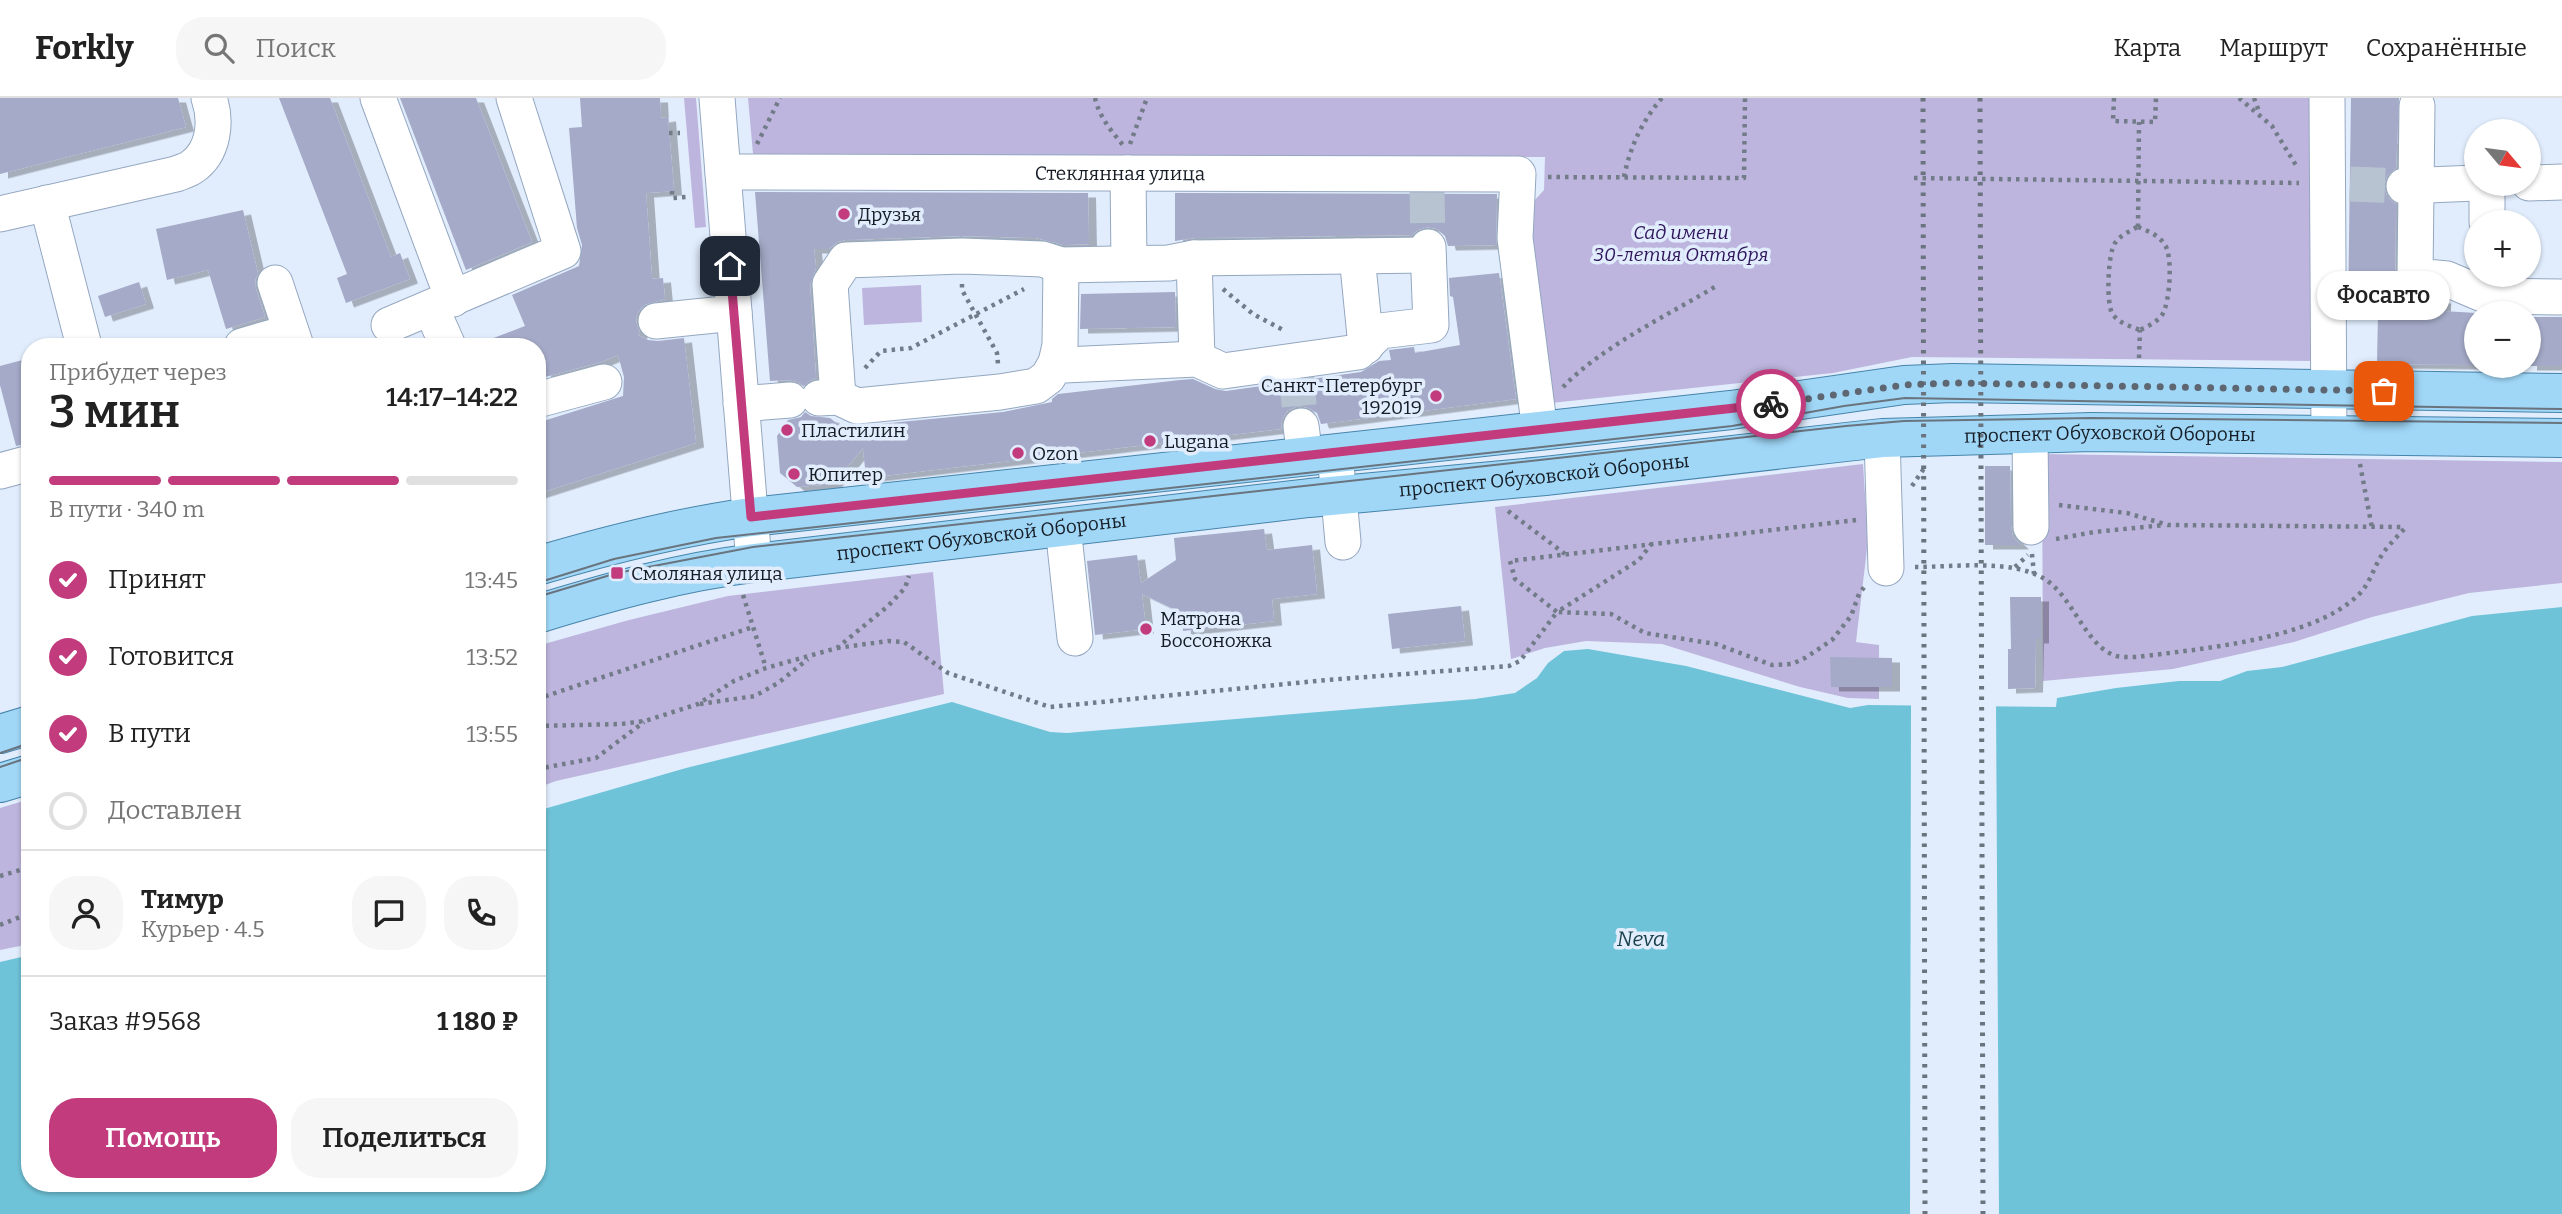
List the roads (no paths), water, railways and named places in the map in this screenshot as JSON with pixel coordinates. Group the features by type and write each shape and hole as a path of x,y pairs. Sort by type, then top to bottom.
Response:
{"main road":[{"path":"546,563 611,544 751,517 1313,446 1540,431 1731,410 1904,385 1953,383 2562,393"},
{"name":"проспект Обуховской Обороны","path":"546,611 621,588 720,567 747,574 1063,527 1882,438 2029,433 2343,444 2562,438"},
{"path":"0,734 21,728"},
{"path":"0,783 21,777"}],"street":[{"path":"0,214 176,174 192,167 205,153 213,132 209,98"},
{"path":"378,98 442,303 447,338"},
{"path":"389,325 563,251 514,98"},
{"path":"717,98 751,517 747,574"},
{"path":"2327,98 2339,184 2329,390 2343,444"},
{"path":"2417,106 2411,186 2415,276 2464,282"},
{"name":"Стеклянная улица","path":"723,172 1128,173 1426,181 1518,174 1515,238 1540,431"},
{"path":"1128,173 1129,263"},
{"path":"2541,183 2562,182"},
{"path":"2411,186 2464,184"},
{"path":"47,203 82,338"},
{"path":"816,398 830,284 846,260 962,256 1042,259 1061,265 1169,263 1194,258 1357,256 1428,251 1431,325 1380,331 1358,352 1295,366 1223,371 1197,359 1064,365 1056,363"},
{"path":"1357,256 1366,346"},
{"path":"1194,258 1197,359"},
{"path":"741,404 816,398 857,407 1036,386 1048,377 1056,363 1060,345 1061,265"},
{"path":"275,284 293,338"},
{"path":"2500,287 2562,297"},
{"path":"656,321 734,313"},
{"path":"546,398 604,382"},
{"path":"2029,433 2036,529"},
{"path":"1882,438 1886,568"},
{"path":"1313,446 1339,496 1343,542"},
{"path":"0,471 21,465"},
{"path":"1063,527 1075,638"}],"water":[{"name":"Neva","path":"2562,607 2562,1214 0,1214 0,962 21,957 21,1192 546,1192 546,808 686,768 952,702 1050,732 1067,733 1475,699 1515,693 1537,678 1548,663 1564,651 1588,649 1686,666 1850,708 1868,705 2056,707 2057,698 2116,688 2179,681 2220,681 2247,671 2282,667 2472,616"}],"tunnel":[{"path":"2350,184 2404,186"},
{"path":"1427,188 1428,247"},
{"path":"1296,371 1301,426"}],"tram line":[{"path":"546,580 614,559 716,538 1732,426 1905,398 2562,409"},
{"path":"546,594 617,573 753,547 1904,421 2091,418 2562,423"},
{"path":"0,753 21,746"},
{"path":"0,767 21,760"}],"railway":[{"path":"1923,98 1925,1214"},
{"path":"1980,98 1983,1214"}],"place":[{"name":"Друзья","path":"844,214"},
{"name":"Фосавто","path":"2384,391"},
{"name":"Санкт-Петербург 192019","path":"1436,396"},
{"name":"Пластилин","path":"787,430"},
{"name":"Lugana","path":"1150,441"},
{"name":"Ozon","path":"1018,453"},
{"name":"Юпитер","path":"794,474"},
{"name":"Смоляная улица","path":"617,573"},
{"name":"Матрона Боссоножка","path":"1146,629"}],"park label":[{"name":"Сад имени 30-летия Октября","path":"1681,243"}]}
